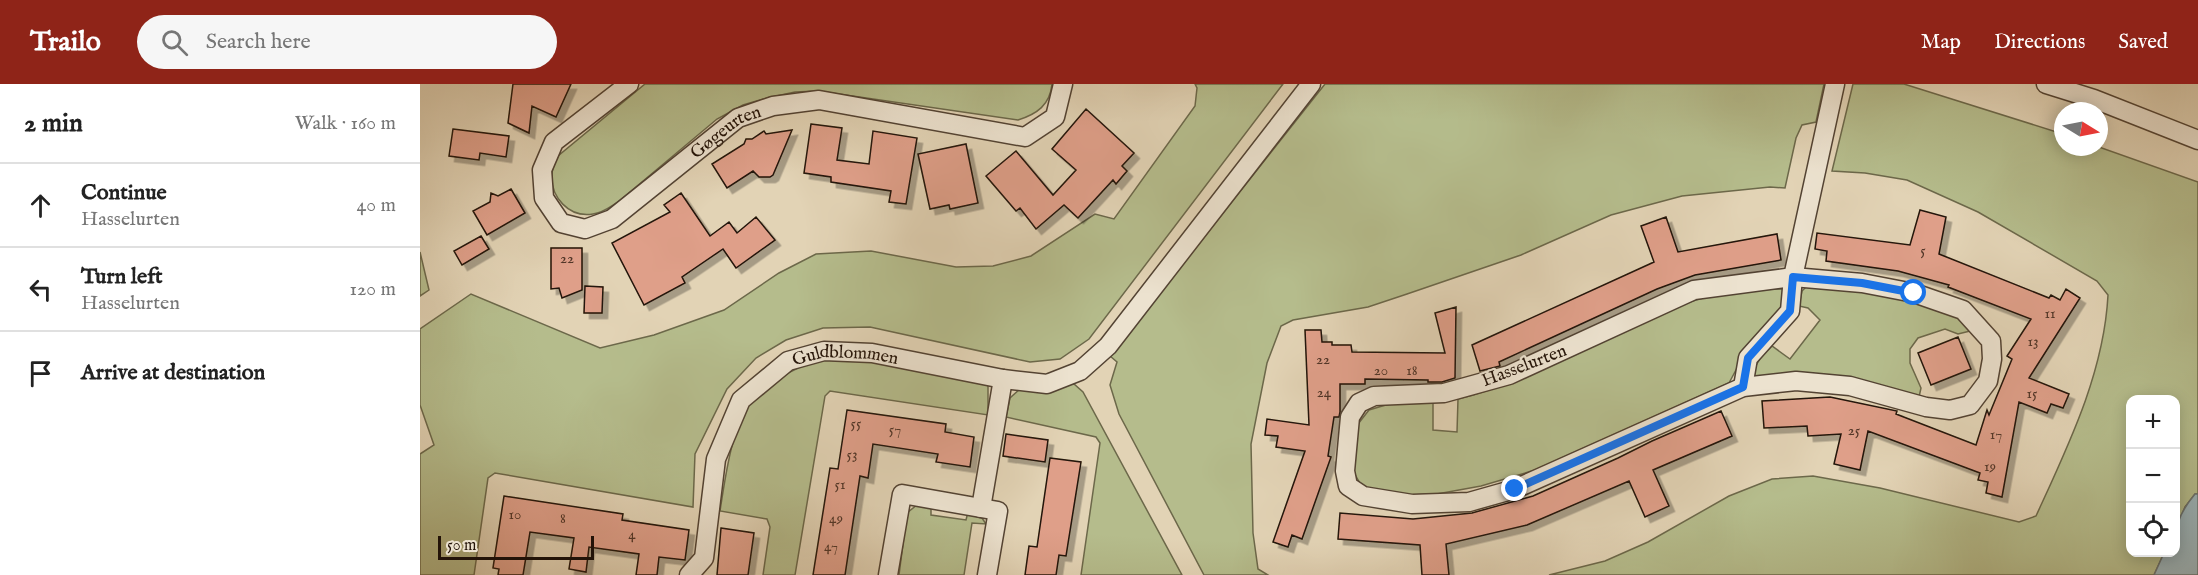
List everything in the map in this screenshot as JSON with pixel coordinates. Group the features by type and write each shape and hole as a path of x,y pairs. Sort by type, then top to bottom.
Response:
{"street":[{"name":"Gøgeurten","path":"629,84 554,142 542,171 543,189 544,198 561,223 585,229 612,219 738,118 773,106 819,100 1024,137 1055,117 1063,84"},
{"name":"Guldblommen","path":"689,575 704,558 716,459 741,400 788,361 824,351 872,353 1003,380 1047,384 1080,371 1108,346 1311,84"},
{"path":"1743,387 1748,358 1790,311 1793,277 1835,84"},
{"path":"2046,84 2094,99 2198,140"},
{"name":"Hasselurten","path":"1793,277 1862,283 1903,291 1963,310 1991,341 1992,359 1988,381 1970,405 1950,410 1926,407 1850,386 1796,381 1743,387 1515,489 1469,502 1412,504 1363,496 1348,486 1345,471 1350,417 1359,403 1374,396 1444,393 1509,375 1694,290 1793,277"},
{"path":"981,508 1003,380"},
{"path":"888,575 902,494 998,511 987,575"}],"green space":[{"path":"645,84 1052,84 1049,98 1041,108 1018,120 818,91 795,92 767,98 743,105 717,119 606,210 597,213 576,213 563,204 554,191 552,174 558,156"},
{"path":"1195,84 1283,84 1089,339 1060,359 1030,362 870,327 823,328 786,340 756,358 727,389 695,454 693,507 495,473 488,478 474,575 420,575 420,454 434,445 420,405 420,329 471,294 600,348 654,335 724,310 779,273 816,254 871,251 956,267 993,266 1031,256 1095,214 1114,219 1195,106 1197,88"},
{"path":"1325,84 1824,84 1816,122 1802,125 1796,138 1785,188 1770,187 1682,196 1611,215 1521,255 1407,294 1368,307 1293,320 1281,326 1267,363 1251,444 1253,533 1258,569 1268,575 1204,575 1119,414 1110,385 1117,362 1110,356"},
{"path":"1853,84 1904,84 2054,131 2054,156 2108,156 2108,150 2198,182 2198,494 2195,494 2185,507 2180,519 2180,395 2126,395 2126,557 2162,557 2154,575 1549,575 1605,561 1648,542 1729,496 1772,479 1813,476 1880,488 2019,522 2036,516 2072,436 2092,381 2100,353 2108,295 2097,281 1978,212 1907,180 1865,173 1832,171"},
{"path":"420,252 429,290 420,296"},
{"path":"1809,284 1870,289 1944,310 1974,330 1958,334 1945,329 1918,338 1910,349 1910,363 1921,388 1919,397 1755,377 1752,372 1762,355 1772,346 1790,359 1820,320 1808,308 1799,306 1802,291"},
{"path":"1783,289 1782,308 1751,342 1729,383 1535,470 1481,486 1437,494 1408,495 1372,490 1361,485 1353,471 1358,424 1369,410 1389,404 1433,403 1433,430 1457,432 1458,399 1519,378 1665,310 1716,295"},
{"path":"858,355 982,380 988,386 988,415 830,391 825,396 795,575 763,575 770,527 767,519 720,511 731,451 740,421 746,408 757,394 790,372 818,361"},
{"path":"1074,384 1083,392 1182,575 1081,575 1100,443 1096,437 1006,417 1010,398 1020,389"},
{"path":"918,504 931,506 931,515 966,520 968,512 980,515 986,524 972,523 964,575 899,575 907,513"}],"water":[{"path":"2195,494 2198,494 2198,575 2154,575 2162,557 2180,557 2180,519"}],"building":[{"path":"513,84 571,84 556,117 532,106 529,133 508,123"},
{"path":"1086,109 1134,153 1122,166 1127,171 1116,184 1113,180 1078,218 1064,205 1036,229 1020,208 1016,211 986,176 1016,151 1053,195 1076,170 1052,149"},
{"path":"811,124 842,128 837,160 869,164 873,131 917,138 906,204 889,202 891,191 831,182 831,177 804,173"},
{"path":"453,129 509,136 506,157 480,153 479,160 449,156"},
{"path":"792,130 773,175 759,177 753,171 727,188 712,164 744,144 746,139 752,139 764,131 766,134"},
{"path":"966,144 978,203 950,209 949,205 930,209 918,154"},
{"path":"511,189 525,213 487,235 473,211 490,202 491,193 498,196"},
{"path":"681,193 710,236 729,222 737,233 756,217 775,240 736,268 723,249 682,277 685,283 644,305 612,243 670,212 664,205"},
{"path":"1920,210 1946,217 1939,254 2049,298 2051,295 2060,300 2066,289 2080,298 2029,378 2069,394 2063,408 2051,404 2047,413 2019,402 2002,497 1986,493 1988,482 1978,480 1980,473 1868,431 1860,470 1834,464 1841,434 1808,436 1807,426 1764,428 1762,401 1830,397 1897,411 1896,414 1976,445 1987,410 1989,415 2012,359 2007,356 2031,319 1948,287 1949,285 1898,271 1826,261 1827,251 1815,249 1817,233 1910,245"},
{"path":"1666,217 1678,252 1777,234 1781,260 1695,275 1657,289 1499,362 1500,366 1480,371 1472,345 1654,262 1641,226"},
{"path":"481,236 489,249 462,265 454,251"},
{"path":"551,248 582,248 582,290 562,298 559,288 551,289"},
{"path":"585,286 603,287 602,313 584,313"},
{"path":"1456,307 1455,378 1442,382 1365,379 1365,384 1340,384 1340,412 1339,417 1334,417 1328,456 1331,457 1302,539 1292,535 1288,547 1273,542 1305,451 1276,447 1278,436 1265,435 1267,419 1309,425 1305,330 1321,330 1322,342 1332,342 1332,345 1351,345 1352,352 1445,353 1435,313"},
{"path":"1958,337 1971,369 1931,385 1918,353"},
{"path":"847,410 946,424 945,432 974,437 970,467 936,462 938,454 873,444 868,478 860,476 845,575 813,575 830,468 838,469"},
{"path":"1721,411 1732,436 1653,470 1669,506 1645,517 1629,481 1527,525 1446,544 1449,575 1422,575 1420,545 1338,539 1340,513 1413,519 1472,513 1533,496"},
{"path":"1006,434 1048,440 1045,462 1003,456"},
{"path":"1050,458 1081,462 1066,556 1059,555 1056,575 1025,575 1029,546 1037,547"},
{"path":"504,496 623,514 622,520 689,530 685,560 659,557 657,575 636,575 639,554 589,547 586,572 569,569 574,538 530,532 523,575 498,575 499,569 493,568"},
{"path":"721,528 754,533 748,575 717,575"}],"route":[{"path":"1515,489 1743,387 1748,358 1790,311 1793,277 1862,283 1914,293"}]}
